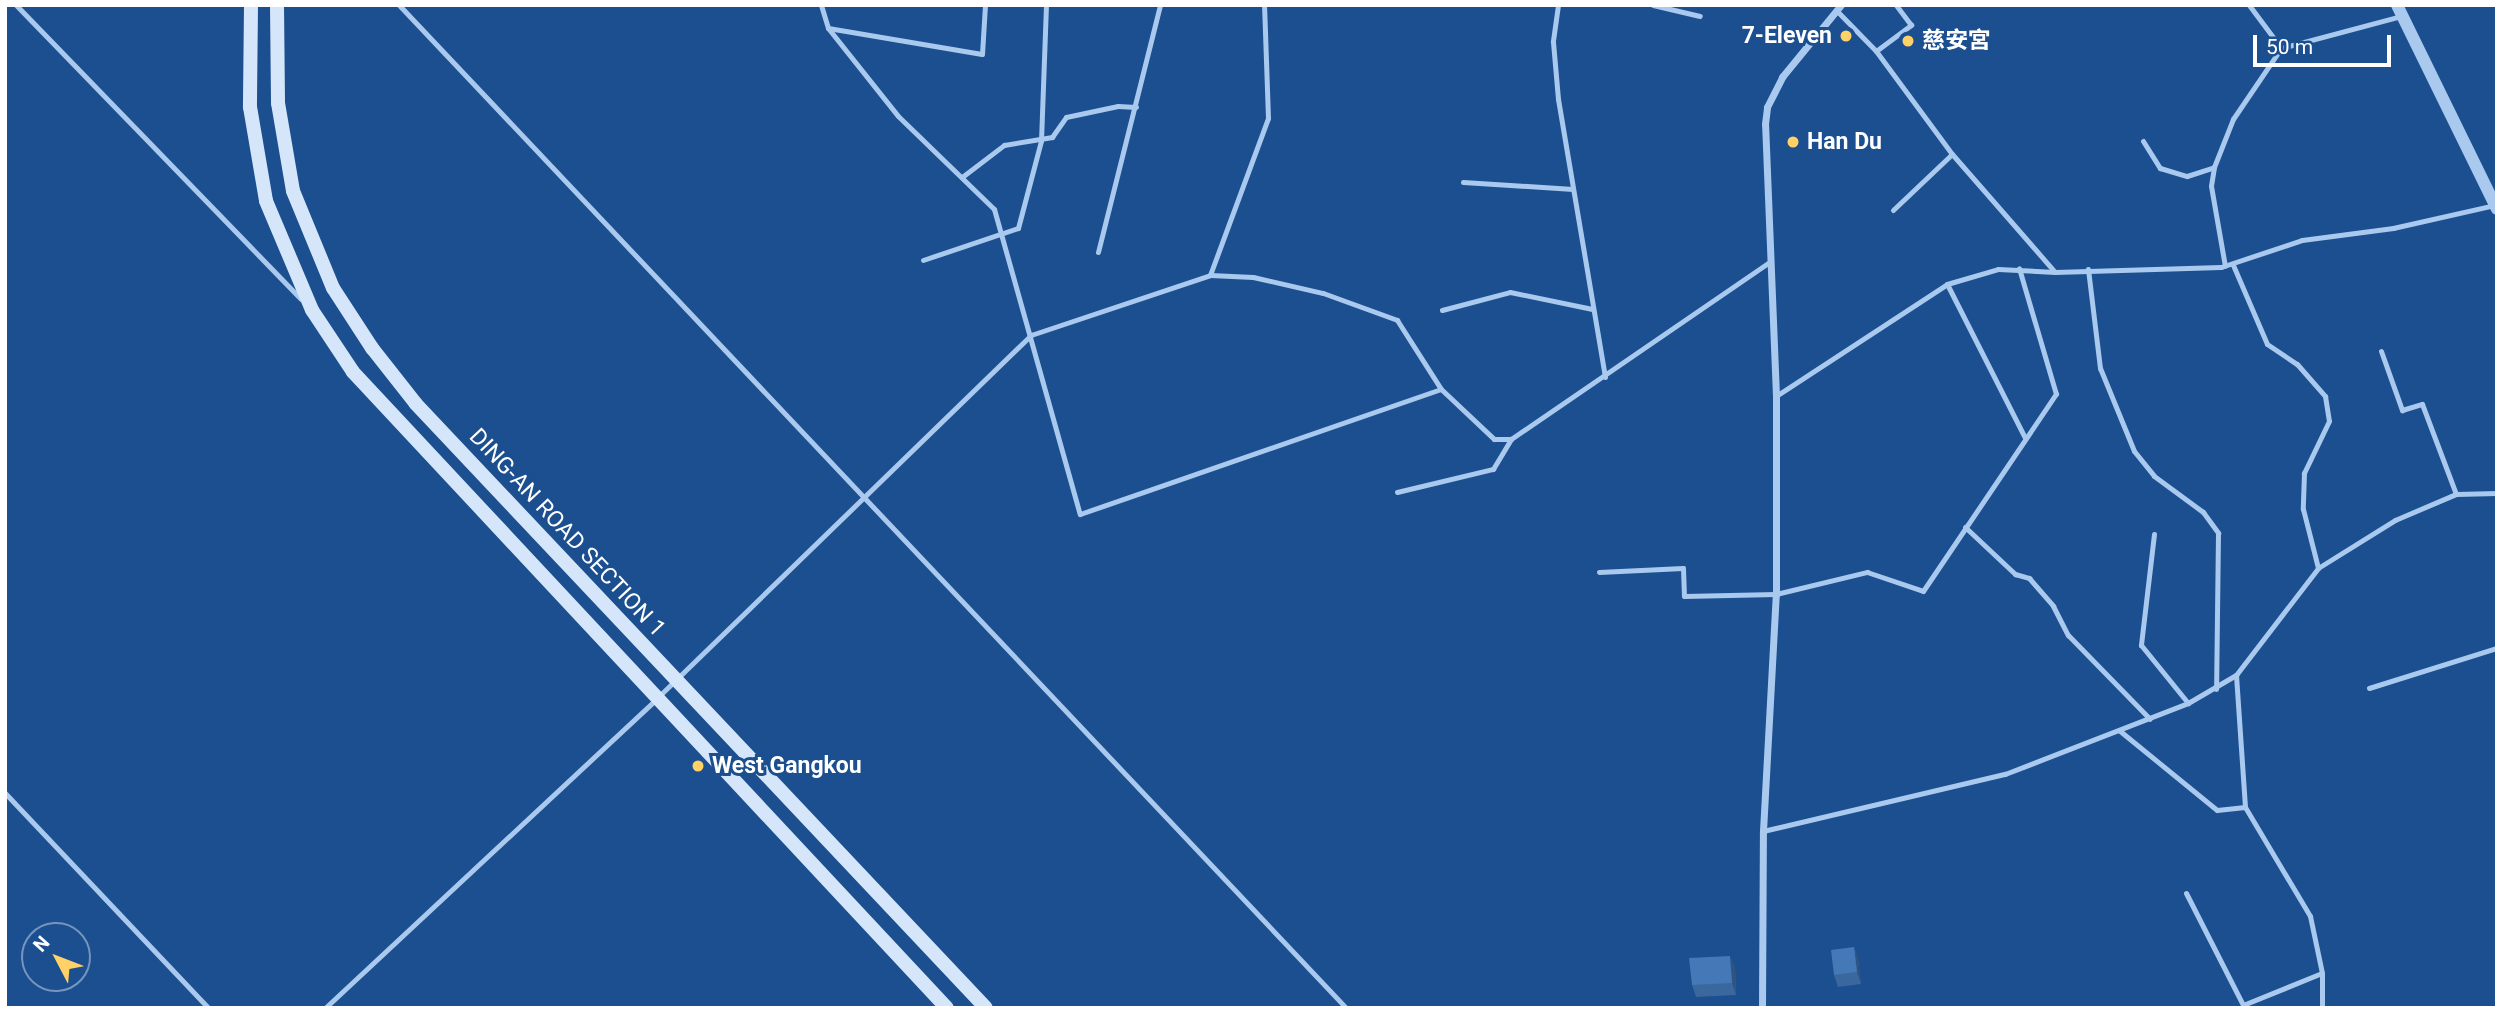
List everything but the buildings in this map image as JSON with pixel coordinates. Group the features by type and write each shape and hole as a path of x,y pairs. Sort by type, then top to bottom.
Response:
{"main road":[{"path":"251,5 250,107 265,201 312,310 371,396 947,1008"},
{"name":"DING-AN ROAD SECTION 1","path":"277,5 278,103 288,172 310,241 352,321 416,404 674,681 986,1008"}],"street":[{"path":"1762,1008 1763,831 1776,594 1776,396 1767,107 1799,52 1839,8"},
{"path":"2400,10 2496,206"}],"lane":[{"path":"16,5 312,310"},
{"path":"399,5 859,497 1346,1008"},
{"path":"821,5 828,28 898,116 994,209 1080,514 1441,389"},
{"path":"828,28 982,54 985,5"},
{"path":"923,260 1000,231 1018,228 1041,141 1046,5"},
{"path":"1098,252 1160,5"},
{"path":"1210,275 1268,118 1264,5"},
{"path":"1558,5 1553,42 1573,189 1605,377"},
{"path":"1653,5 1700,16"},
{"path":"1876,51 1911,25 1896,5"},
{"path":"2249,5 2281,48"},
{"path":"1839,8 1876,51 1952,154 2054,272"},
{"path":"2225,266 2211,186 2214,167 2233,119 2281,48 2400,10"},
{"path":"962,177 1004,145 1041,141 1052,137 1066,117 1118,106 1136,107"},
{"path":"2143,141 2160,169 2187,176 2214,167"},
{"path":"1893,210 1952,154"},
{"path":"1463,182 1573,189"},
{"path":"1776,396 1947,284 1998,269 2019,268 2054,272 2233,265 2302,240 2393,228 2496,206"},
{"path":"1397,492 1493,469 1511,439 1771,261"},
{"path":"2233,265 2267,344 2297,364 2325,396 2329,421 2304,472 2303,509 2318,568"},
{"path":"1599,572 1683,568 1684,596 1776,594 1867,572 1923,591 2056,394 2019,268"},
{"path":"2088,269 2100,368 2134,451 2154,476 2203,512 2218,533 2216,689"},
{"path":"325,1008 656,699 859,497 1031,335 1210,275 1253,277 1323,293 1397,320 1441,389 1494,439 1511,439"},
{"path":"1947,284 2025,438"},
{"path":"1442,310 1510,292 1592,309"},
{"path":"2381,351 2402,410 2422,404 2456,494"},
{"path":"1763,831 2005,774 2188,703 2236,676 2318,568 2395,520 2456,494 2497,493"},
{"path":"1965,527 2015,574 2029,578 2053,606 2068,635 2150,719"},
{"path":"2154,534 2141,645 2188,703"},
{"path":"2369,688 2497,648"},
{"path":"2236,676 2245,807 2310,916 2322,973 2322,1008"},
{"path":"2120,731 2217,810 2245,807"},
{"path":"5,793 208,1008"},
{"path":"2186,893 2243,1005 2322,973"}],"place":[{"name":"7-Eleven","path":"1846,36"},
{"name":"慈安宮","path":"1908,41"},
{"name":"Han Du","path":"1793,142"},
{"name":"West Gangkou","path":"698,766"}]}
